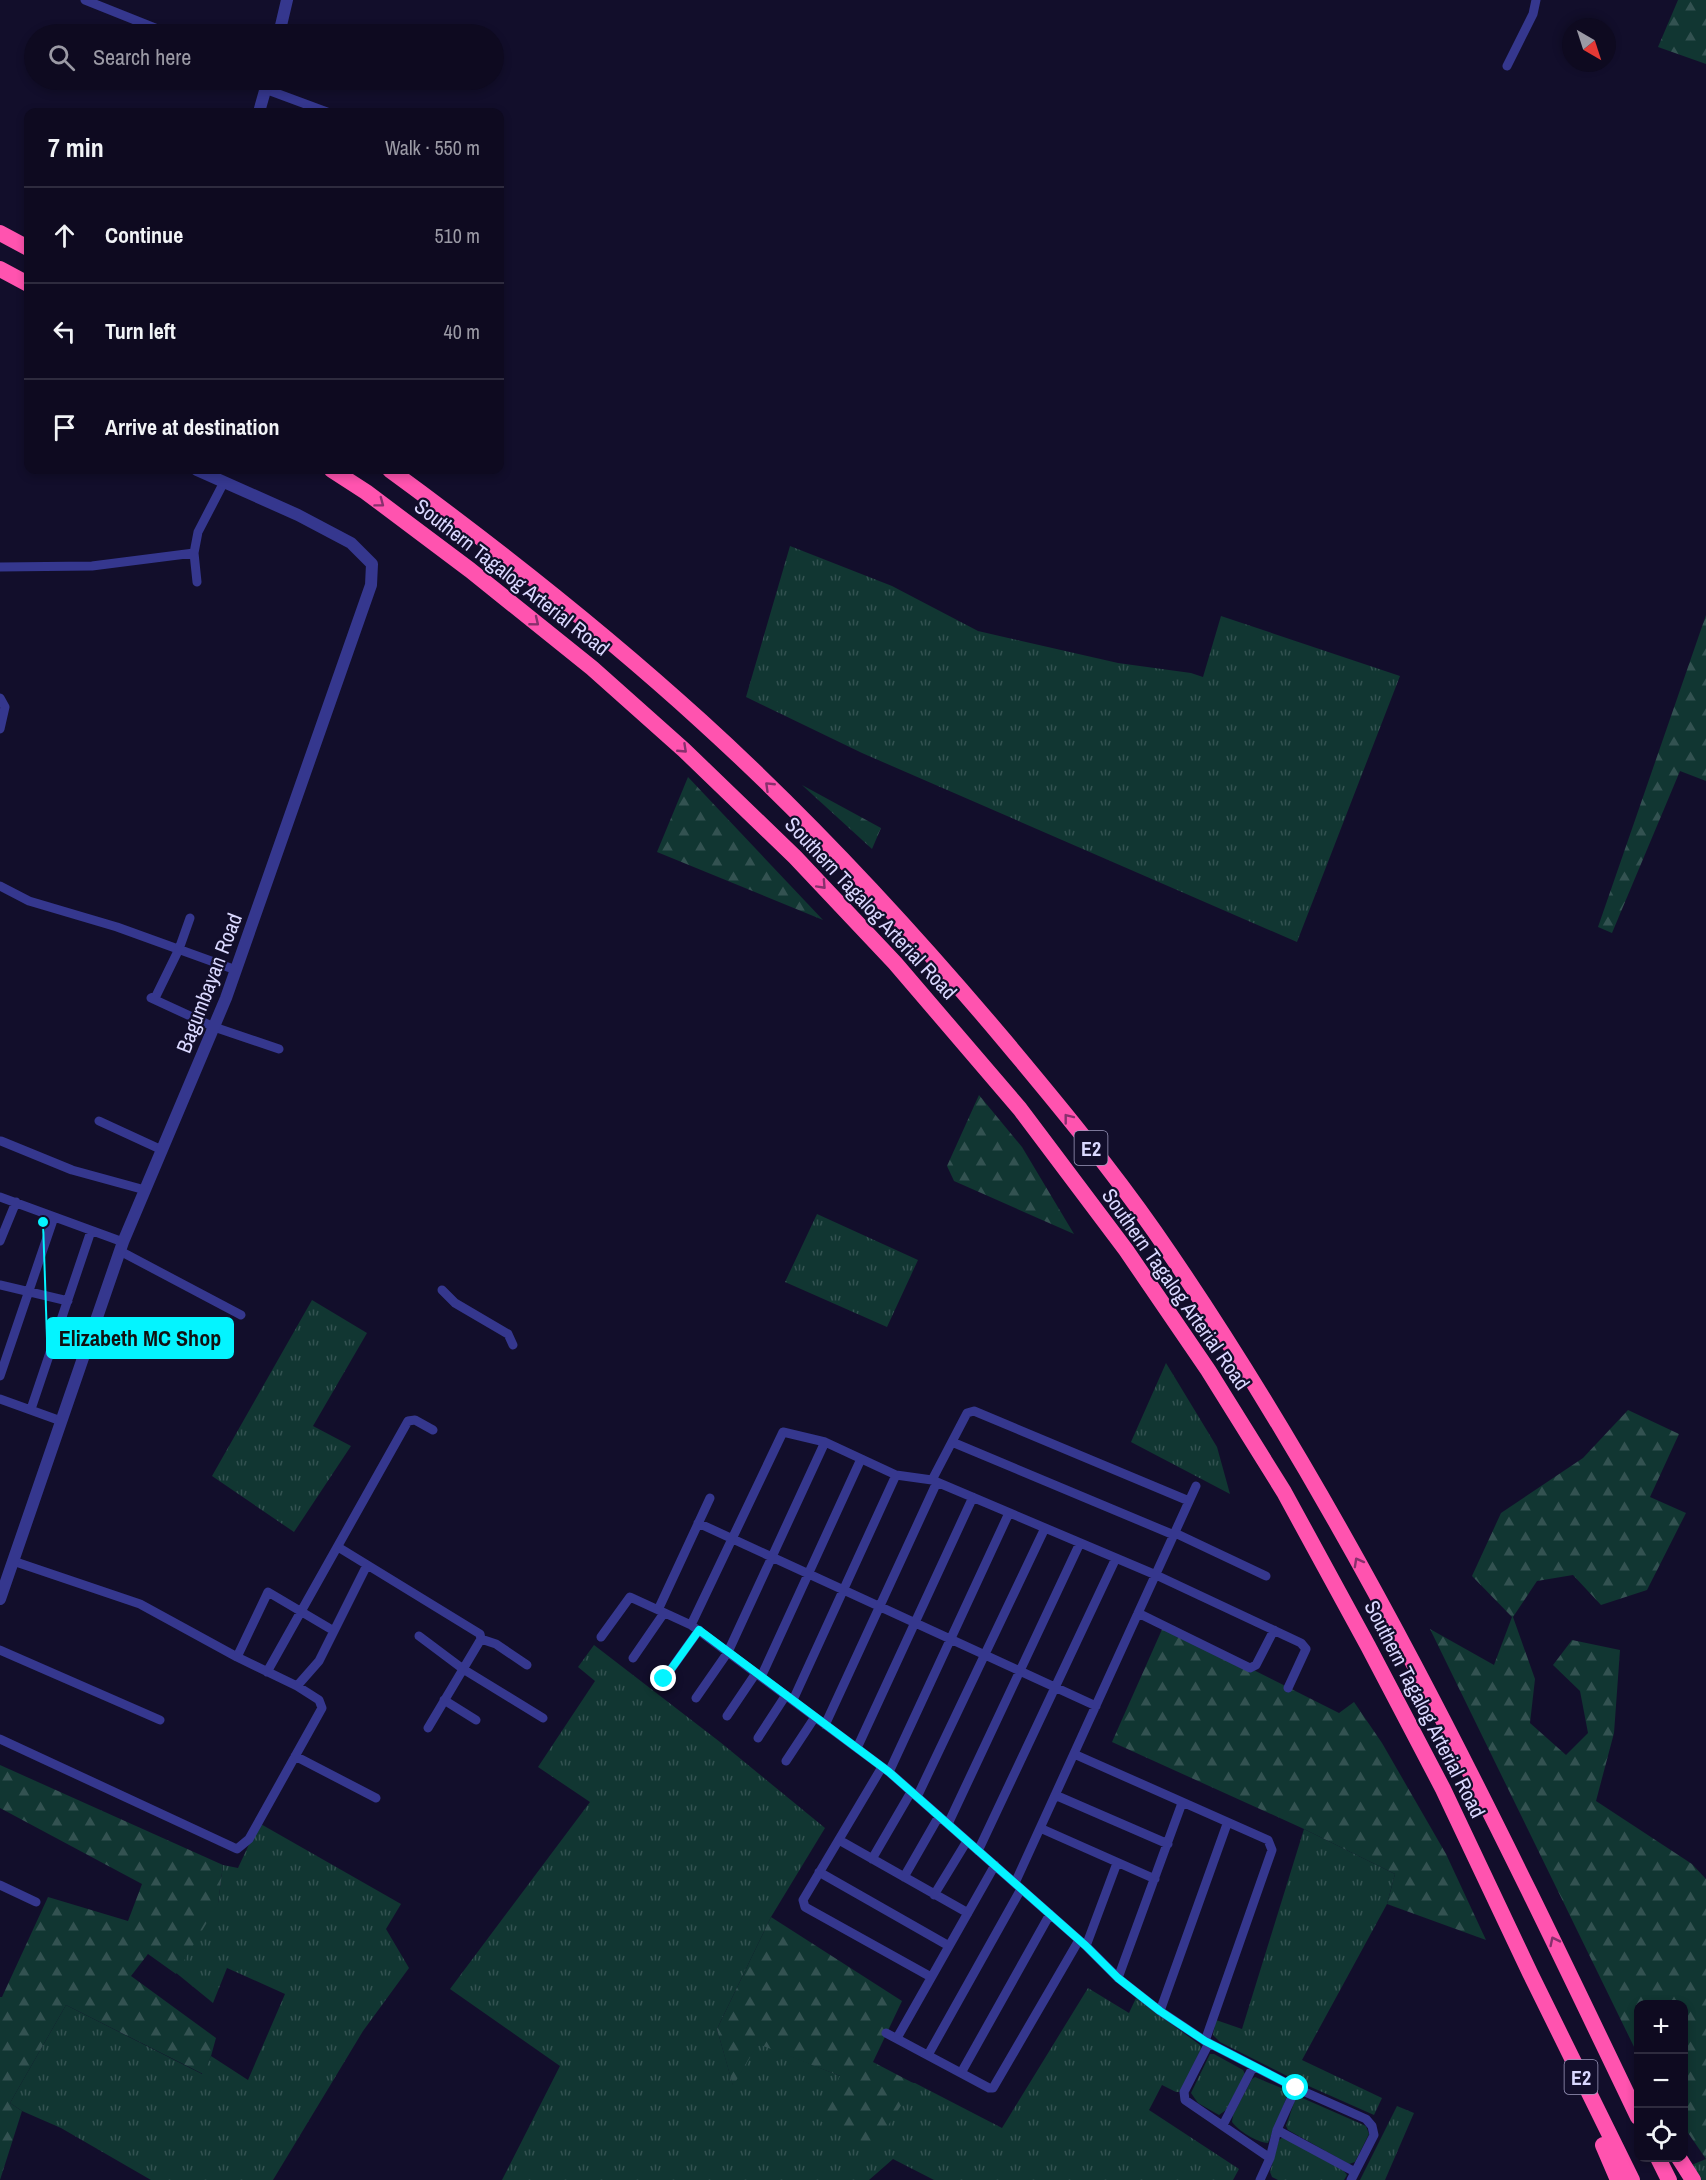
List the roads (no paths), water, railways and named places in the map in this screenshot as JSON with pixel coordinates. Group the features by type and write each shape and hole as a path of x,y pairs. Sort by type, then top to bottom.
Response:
{"highway":[{"path":"0,233 24,246"},
{"path":"0,269 24,282"},
{"name":"Southern Tagalog Arterial Road","path":"338,474 366,492 470,570 592,668 684,750 795,857 895,963 1020,1109 1138,1269 1208,1370 1284,1492 1443,1789 1632,2180"},
{"name":"Southern Tagalog Arterial Road","path":"395,474 496,548 619,649 703,723 823,838 924,945 1045,1088 1151,1227 1235,1351 1307,1470 1396,1629 1473,1776 1634,2109"},
{"path":"1530,1973 1618,2180"},
{"path":"1579,1993 1634,2084"},
{"path":"1660,2162 1669,2180"},
{"path":"1682,2162 1693,2180"}],"street":[{"path":"85,0 145,24"},
{"path":"281,24 287,0"},
{"path":"1507,66 1533,14 1536,0"},
{"path":"260,108 264,90"},
{"path":"279,90 318,108"},
{"name":"Bagumbayan Road","path":"0,1599 121,1247 236,970 371,585 372,564 351,543 298,515 206,474"},
{"path":"197,582 194,553 198,532 224,482"},
{"path":"0,567 92,566 194,553"},
{"path":"0,698 5,706 0,729"},
{"path":"0,886 29,901 117,927 236,970"},
{"path":"190,918 179,949 156,996 151,998 214,1027 279,1049"},
{"path":"99,1121 162,1150"},
{"path":"1,1141 72,1170 145,1190"},
{"path":"0,1197 91,1231 241,1315"},
{"path":"0,1241 16,1202"},
{"path":"0,1376 54,1216"},
{"path":"31,1409 91,1231"},
{"path":"0,1285 68,1301"},
{"path":"442,1290 455,1303 508,1334 513,1345"},
{"path":"0,1399 61,1421"},
{"path":"825,1725 967,1413 974,1411 1189,1501"},
{"path":"267,1672 408,1421 415,1420 433,1430"},
{"path":"664,1679 695,1627 732,1539 783,1432 825,1442 896,1475 935,1481 1156,1575 1301,1643 1306,1649 1288,1688"},
{"path":"696,1698 728,1652 825,1442"},
{"path":"952,1442 1174,1534 1266,1576"},
{"path":"727,1716 759,1675 861,1459"},
{"path":"758,1738 789,1698 843,1590 896,1475"},
{"path":"928,2055 1018,1886 1040,1828 1196,1486"},
{"path":"857,1748 973,1497"},
{"path":"633,1658 661,1611 710,1498"},
{"path":"931,1977 805,1907 803,1900 839,1840 886,1770 951,1639 1009,1512"},
{"path":"698,1523 1096,1706"},
{"path":"872,1859 914,1794 985,1655 1045,1528"},
{"path":"948,1824 1080,1543"},
{"path":"338,1547 480,1634 481,1639 428,1728"},
{"path":"978,1851 1116,1558"},
{"path":"0,1739 237,1849 249,1839 322,1708 319,1700 297,1686 237,1657 140,1604 13,1561"},
{"path":"297,1686 319,1661 367,1564"},
{"path":"237,1657 268,1592 334,1630"},
{"path":"601,1637 630,1598 695,1627 886,1770 1083,1943 1118,1978 1160,2011 1207,2042 1253,2067 1369,2122 1374,2135 1353,2176 1277,2130"},
{"path":"1138,1612 1250,1668 1256,1665 1274,1630"},
{"path":"419,1636 463,1669 543,1718"},
{"path":"481,1639 496,1644 527,1665"},
{"path":"0,1650 160,1720"},
{"path":"444,1700 476,1720"},
{"path":"786,1761 815,1717"},
{"path":"1074,1754 1227,1824 1268,1840 1272,1850 1207,2042 1184,2091 1184,2097 1187,2102 1270,2158"},
{"path":"296,1756 376,1798"},
{"path":"1055,1795 1168,1844"},
{"path":"1118,1978 1182,1803"},
{"path":"904,1877 939,1816"},
{"path":"1160,2011 1227,1824"},
{"path":"1040,1828 1155,1879"},
{"path":"839,1840 968,1913"},
{"path":"934,1894 967,1841"},
{"path":"886,2032 989,2088 996,2086 1083,1943 1117,1863"},
{"path":"897,2038 995,1865"},
{"path":"819,1872 949,1946"},
{"path":"0,1885 36,1902"},
{"path":"961,2073 1050,1914"},
{"path":"1222,2125 1253,2067"},
{"path":"1261,2180 1270,2158 1277,2130 1296,2088"}],"place":[{"name":"Elizabeth MC Shop","path":"43,1222"}]}
